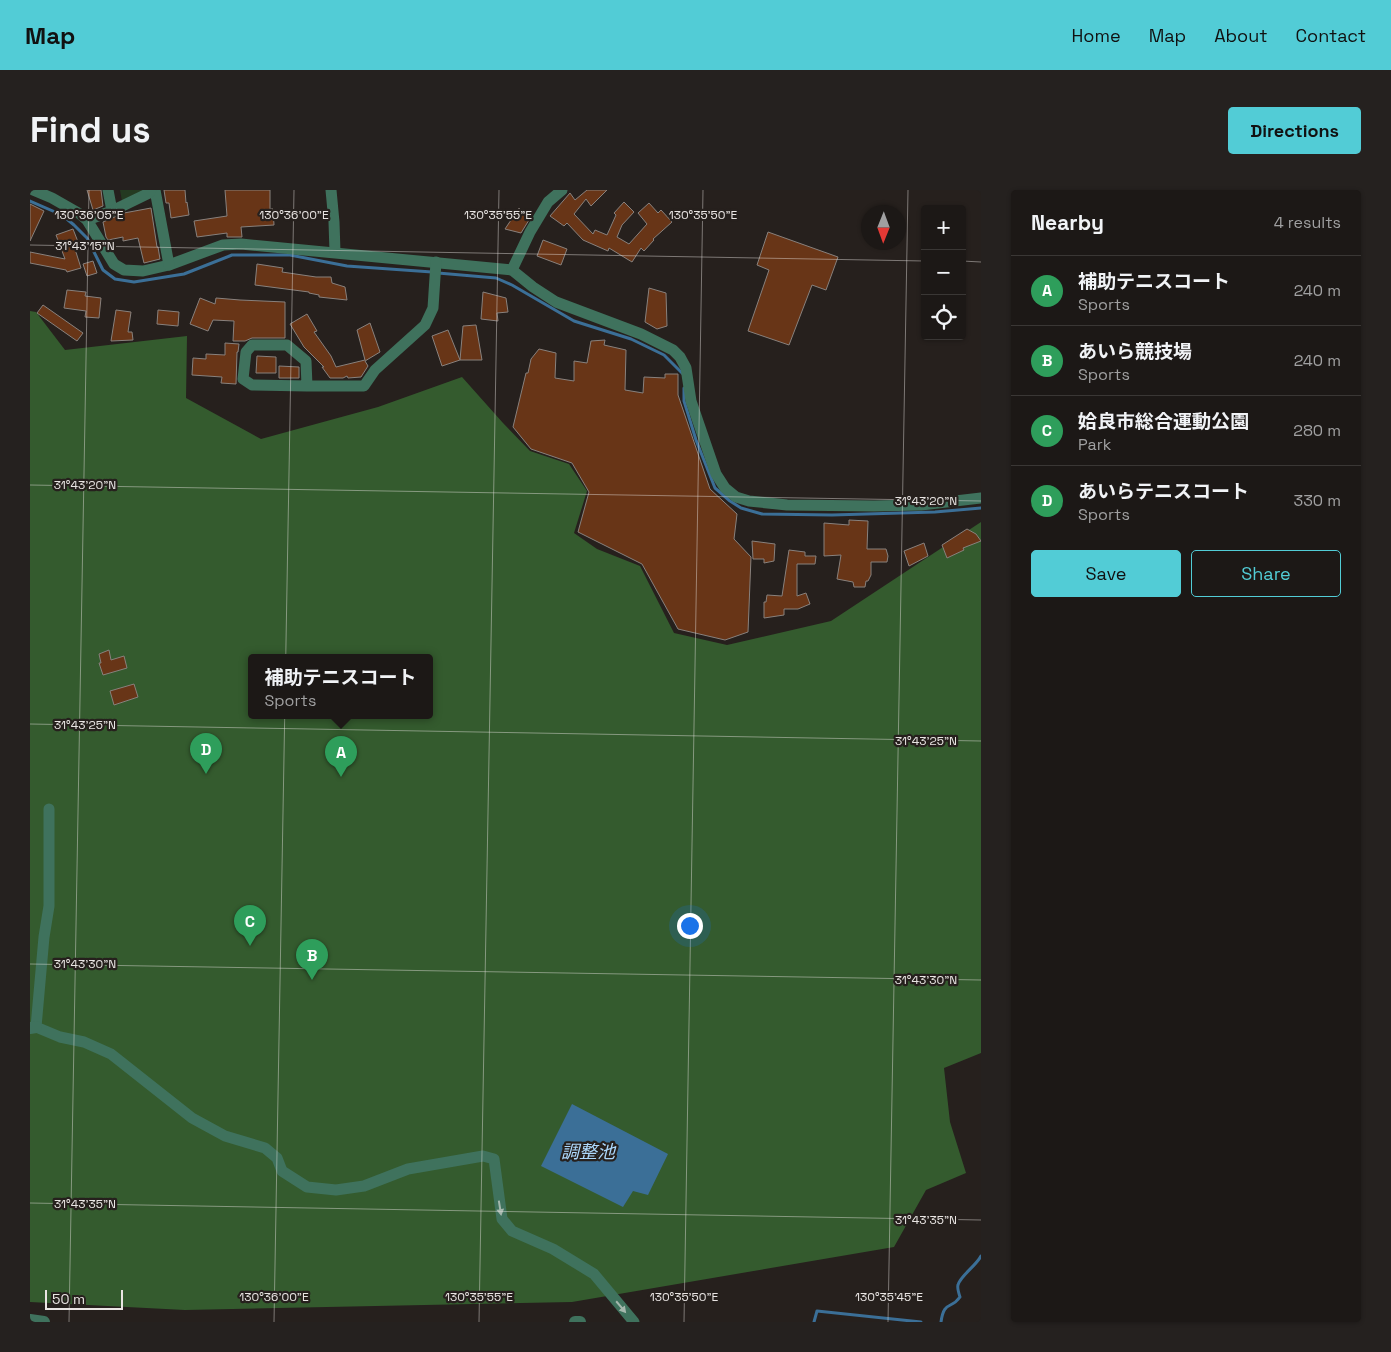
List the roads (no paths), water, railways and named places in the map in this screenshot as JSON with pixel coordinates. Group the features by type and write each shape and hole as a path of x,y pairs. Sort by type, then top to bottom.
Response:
{"street":[{"path":"33,190 66,206 87,220 114,264 124,270 143,271 169,265 223,245 241,244 512,270 556,302 641,334 673,350 680,357 686,368 691,400 716,474 725,488 736,497 749,501 787,505 874,506 920,505 981,498"},
{"path":"108,190 112,211"},
{"path":"87,220 112,211 149,193 151,190"},
{"path":"155,190 169,265"},
{"path":"331,190 335,252"},
{"path":"512,270 530,232 548,202 562,190"},
{"path":"307,386 306,361 287,345 252,345 246,352 243,379 252,385 307,386 364,386 375,370 425,325 433,308 436,262"},
{"path":"49,809 48,906 33,1028 84,1042 111,1054 192,1118 225,1136 265,1148 277,1158 282,1171 306,1187 336,1190 364,1186 408,1169 482,1156 494,1160 502,1219 512,1231 553,1248 594,1274 634,1322"},
{"path":"30,1320 44,1322"},
{"path":"575,1322 580,1322"}],"water":[{"name":"調整池","path":"572,1104 668,1154 648,1195 633,1191 623,1207 541,1166"}],"waterway":[{"path":"30,201 62,215 74,225 87,238 103,270 115,279 134,282 184,274 232,255 290,255 347,266 432,272"},
{"path":"438,273 496,278 512,285 574,321 631,339 664,355 683,374"},
{"path":"684,388 684,401 696,440 715,488 741,508 762,514 832,515 935,512 981,508"},
{"path":"941,1322 946,1308 960,1297 959,1282 981,1256"},
{"path":"814,1322 817,1311 921,1322"}],"place":[{"name":"あいらテニスコート","path":"206,774"},
{"name":"補助テニスコート","path":"341,777"},
{"name":"姶良市総合運動公園","path":"250,946"},
{"name":"あいら競技場","path":"312,980"}]}
